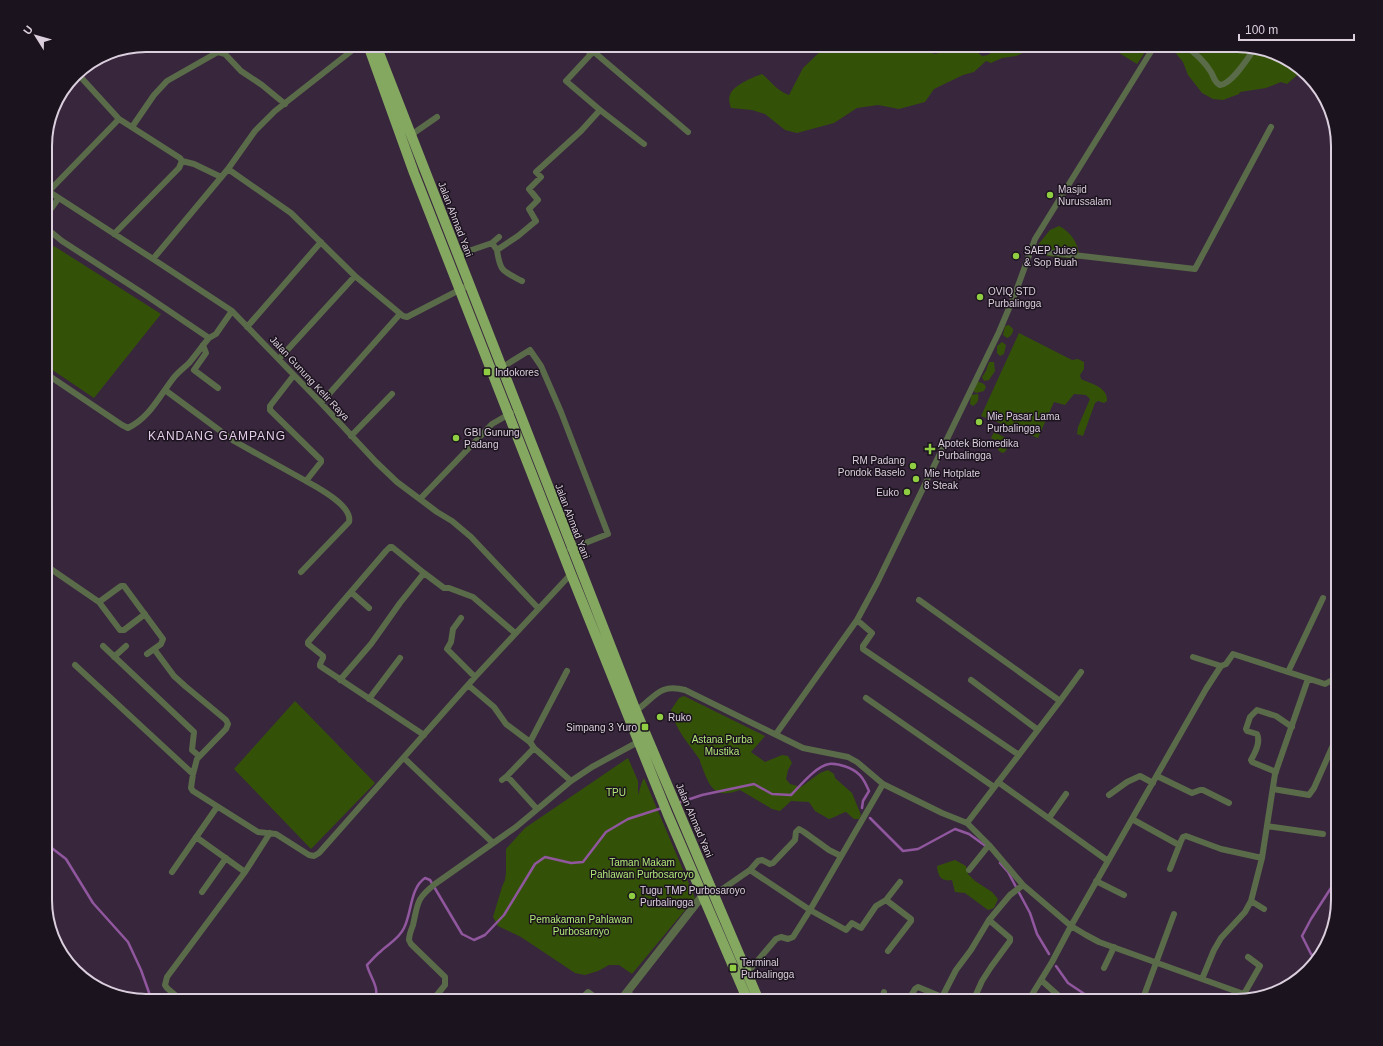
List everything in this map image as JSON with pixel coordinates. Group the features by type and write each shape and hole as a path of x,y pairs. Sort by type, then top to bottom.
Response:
{"main road":[{"name":"Jalan Ahmad Yani","path":"377,52 457,255 464,287"},
{"name":"Jalan Ahmad Yani","path":"377,52 414,173 464,287 632,713 638,742 702,896 745,994"},
{"name":"Jalan Ahmad Yani","path":"567,550 571,574 632,713 674,800 756,994"}],"street":[{"path":"132,127 157,91 167,81 218,52 225,54 241,71 262,85 285,104"},
{"path":"153,259 228,169 255,131 275,111 350,52"},
{"path":"776,734 857,620 877,583 999,332 1015,294 1035,239 1151,52"},
{"path":"1191,52 1206,66 1211,72 1215,82 1220,85 1225,83 1234,75 1251,53"},
{"path":"644,144 566,81 593,53 688,132"},
{"path":"82,78 119,119 180,158 182,161 194,164 221,177"},
{"path":"497,250 518,236 536,221 529,209 538,200 529,189 541,177 536,172 581,131 600,110"},
{"path":"411,135 437,117"},
{"path":"52,185 119,119"},
{"path":"1030,250 1195,269 1271,127"},
{"path":"114,234 179,168 182,161"},
{"path":"228,169 291,213 355,276 400,314 407,316 464,287"},
{"name":"Jalan Gunung Kelir Raya","path":"52,194 233,312 321,403 374,461 398,482 452,521 471,537 538,608"},
{"path":"52,207 58,199"},
{"path":"52,233 62,242 144,294 208,338"},
{"path":"457,255 492,243 499,237"},
{"path":"247,327 321,242"},
{"path":"492,243 497,250 500,266 503,271 522,281"},
{"path":"278,358 355,276"},
{"path":"52,378 122,426 128,428 148,412 167,392 178,373 204,348 208,338 216,334 233,312"},
{"path":"321,403 400,314"},
{"path":"204,348 205,354 194,370 218,388"},
{"path":"495,367 530,350 541,366 571,438 608,534 567,550"},
{"path":"294,375 269,408 270,411 321,460 306,481"},
{"path":"167,392 234,441 332,496 349,516 349,522 301,572"},
{"path":"351,436 392,394"},
{"path":"420,499 492,424 513,412"},
{"path":"424,735 320,666 323,656 308,643 391,547 444,588 450,588 474,597 515,633"},
{"path":"52,570 99,602 115,625 122,630 145,614"},
{"path":"340,680 371,644 400,603 424,573"},
{"path":"154,649 174,676 227,722 228,726 226,729 199,756 193,774 192,790 258,832 276,834 309,855 316,855 475,677 571,574"},
{"path":"99,602 122,585 124,586 163,639 162,642 147,654"},
{"path":"351,592 369,608"},
{"path":"1288,672 1323,598"},
{"path":"919,600 1060,701"},
{"path":"461,618 453,629 451,642 447,649 475,677"},
{"path":"857,620 872,633 863,646 863,649 1019,755"},
{"path":"103,646 194,732 192,750 199,756"},
{"path":"114,657 126,646"},
{"path":"1032,994 1052,962 1070,926 1221,666 1226,664 1228,659 1233,654 1325,684 1331,681"},
{"path":"1193,657 1221,666"},
{"path":"369,699 400,658"},
{"path":"75,665 193,774"},
{"path":"530,742 567,671"},
{"path":"967,823 1081,672"},
{"path":"1202,979 1217,944 1245,912 1252,901 1262,858 1276,772 1308,679"},
{"path":"970,680 1038,730"},
{"path":"468,685 494,707 506,724 530,742 534,748 571,781"},
{"path":"632,713 664,689 675,688 685,690 803,748 848,757 857,762 883,784 942,813 967,823 1021,886 1070,926 1099,942 1243,994"},
{"path":"866,698 996,785 1049,818 1108,861"},
{"path":"1276,772 1252,762 1251,760 1259,737 1257,734 1246,730 1250,717 1257,710 1276,716 1292,726"},
{"path":"438,994 445,985 446,977 411,944 409,940 417,904 427,890 516,827 536,808 571,781 592,767 638,742"},
{"path":"534,748 504,778 536,808"},
{"path":"1273,789 1309,796 1331,750"},
{"path":"404,758 493,843"},
{"path":"1110,795 1127,782 1140,776 1153,783"},
{"path":"1157,776 1192,793 1203,790 1229,803"},
{"path":"747,973 776,939 781,937 788,939 793,937 883,784"},
{"path":"1049,818 1066,794"},
{"path":"172,872 217,807"},
{"path":"1132,819 1179,845"},
{"path":"1267,826 1323,834"},
{"path":"625,994 702,896 750,870 758,861 762,860 770,864 773,863 795,840 796,832 799,829 829,850 842,856"},
{"path":"174,994 165,985 167,977 245,872 270,834"},
{"path":"1170,869 1179,845 1183,837 1186,836 1221,849 1262,858"},
{"path":"196,837 245,872"},
{"path":"969,870 987,847"},
{"path":"202,892 226,858"},
{"path":"750,870 810,910 846,930 852,923 861,928 876,906 886,900 900,882"},
{"path":"1096,881 1124,895"},
{"path":"944,994 956,970 971,950 989,920 1010,895 1021,886"},
{"path":"886,900 911,919 888,951"},
{"path":"1252,901 1264,909"},
{"path":"1144,994 1174,914"},
{"path":"976,994 982,981 1010,941 1010,938 989,920"},
{"path":"1104,968 1114,947"},
{"path":"1244,993 1260,966 1248,957"},
{"path":"1041,980 1057,994"},
{"path":"912,994 918,987 931,994"},
{"path":"628,990 630,994"}],"green space":[{"path":"820,52 929,52 935,54 942,52 977,52 982,56 988,55 992,52 1025,52 1016,56 1002,58 991,63 986,61 974,72 963,75 934,89 925,102 899,109 878,105 857,108 834,123 797,133 785,130 765,114 752,110 731,108 729,97 735,88 762,74 778,88 789,95 803,68"},
{"path":"1118,52 1145,52 1137,64"},
{"path":"1175,52 1249,53 1267,57 1289,68 1298,75 1287,84 1281,82 1266,88 1240,92 1239,94 1223,100 1213,99 1202,93 1188,75 1183,62"},
{"path":"1059,226 1071,235 1078,249 1079,259 1047,256 1037,246 1050,230"},
{"path":"54,246 161,314 94,398 52,370 52,248"},
{"path":"1009,325 1013,331 1012,335 1007,338 1003,335 1005,326"},
{"path":"1019,333 1072,360 1078,359 1084,362 1084,369 1080,375 1081,379 1102,389 1105,392 1107,401 1104,403 1098,401 1095,403 1083,436 1077,434 1078,427 1090,399 1086,395 1074,394 1065,405 1054,402 1038,438 981,416"},
{"path":"1002,342 1006,345 1004,354 1000,356 997,353 997,346"},
{"path":"989,362 994,362 995,371 989,380 984,381 982,377"},
{"path":"977,381 984,384 986,387 984,391 976,393 972,389"},
{"path":"978,394 978,401 973,406 970,404 971,395"},
{"path":"994,432 1008,439 1005,443 1008,447 1005,452 1002,453 998,450 999,447 996,446 997,441 991,438"},
{"name":"Astana Purba Mustika","path":"684,696 765,736 751,752 765,762 782,755 788,756 792,763 788,770 786,779 790,784 801,787 820,773 828,770 834,774 835,778 852,793 861,815 859,819 854,819 846,812 829,819 815,811 809,802 791,801 780,811 772,809 740,790 727,793 716,791 709,784 700,760 683,736 673,717 671,710 679,698"},
{"path":"295,701 375,783 311,849 234,769"},
{"path":"628,758 638,781 638,795 644,778 695,898 632,974 619,965 609,965 598,971 585,975 575,973 521,937 498,926 493,917 505,880 506,849 525,828"},
{"path":"955,860 966,866 968,874 975,881 992,892 998,899 994,908 988,910 965,893 955,892 952,880 945,880 941,878 938,873 937,866"}],"waterway":[{"path":"678,803 702,795 754,784 772,794 791,795 819,768 832,764 849,768 857,772 865,782 869,791 863,801 862,808"},
{"path":"376,994 376,987 367,965 402,932 407,922 414,894 420,882 425,878 430,880 462,934 474,940 485,935 504,915 535,864 545,857 571,863 583,862 606,832 628,819 662,808"},
{"path":"870,818 903,851 918,849 955,829 969,834 987,847"},
{"path":"52,848 66,859 93,903 128,942 141,970 150,994"},
{"path":"1000,863 1008,872 1030,913 1037,934 1049,954"},
{"path":"1313,956 1302,936 1331,888"},
{"path":"1056,966 1068,983 1084,994"}],"place":[{"name":"Masjid Nurussalam","path":"1050,195"},
{"name":"SAEP Juice & Sop Buah","path":"1016,256"},
{"name":"OVIQ STD Purbalingga","path":"980,297"},
{"name":"Indokores","path":"487,372"},
{"name":"Mie Pasar Lama Purbalingga","path":"979,422"},
{"name":"GBI Gunung Padang","path":"456,438"},
{"name":"Apotek Biomedika Purbalingga","path":"930,449"},
{"name":"RM Padang Pondok Baselo","path":"913,466"},
{"name":"Mie Hotplate 8 Steak","path":"916,479"},
{"name":"Euko","path":"907,492"},
{"name":"Ruko","path":"660,717"},
{"name":"Simpang 3 Yuro","path":"645,727"},
{"name":"Tugu TMP Purbosaroyo Purbalingga","path":"632,896"},
{"name":"Terminal Purbalingga","path":"733,968"}],"district":[{"name":"KANDANG GAMPANG","path":"217,436"}],"park label":[{"name":"TPU","path":"616,792"},
{"name":"Taman Makam Pahlawan Purbosaroyo","path":"642,868"},
{"name":"Pemakaman Pahlawan Purbosaroyo","path":"581,924"}]}
